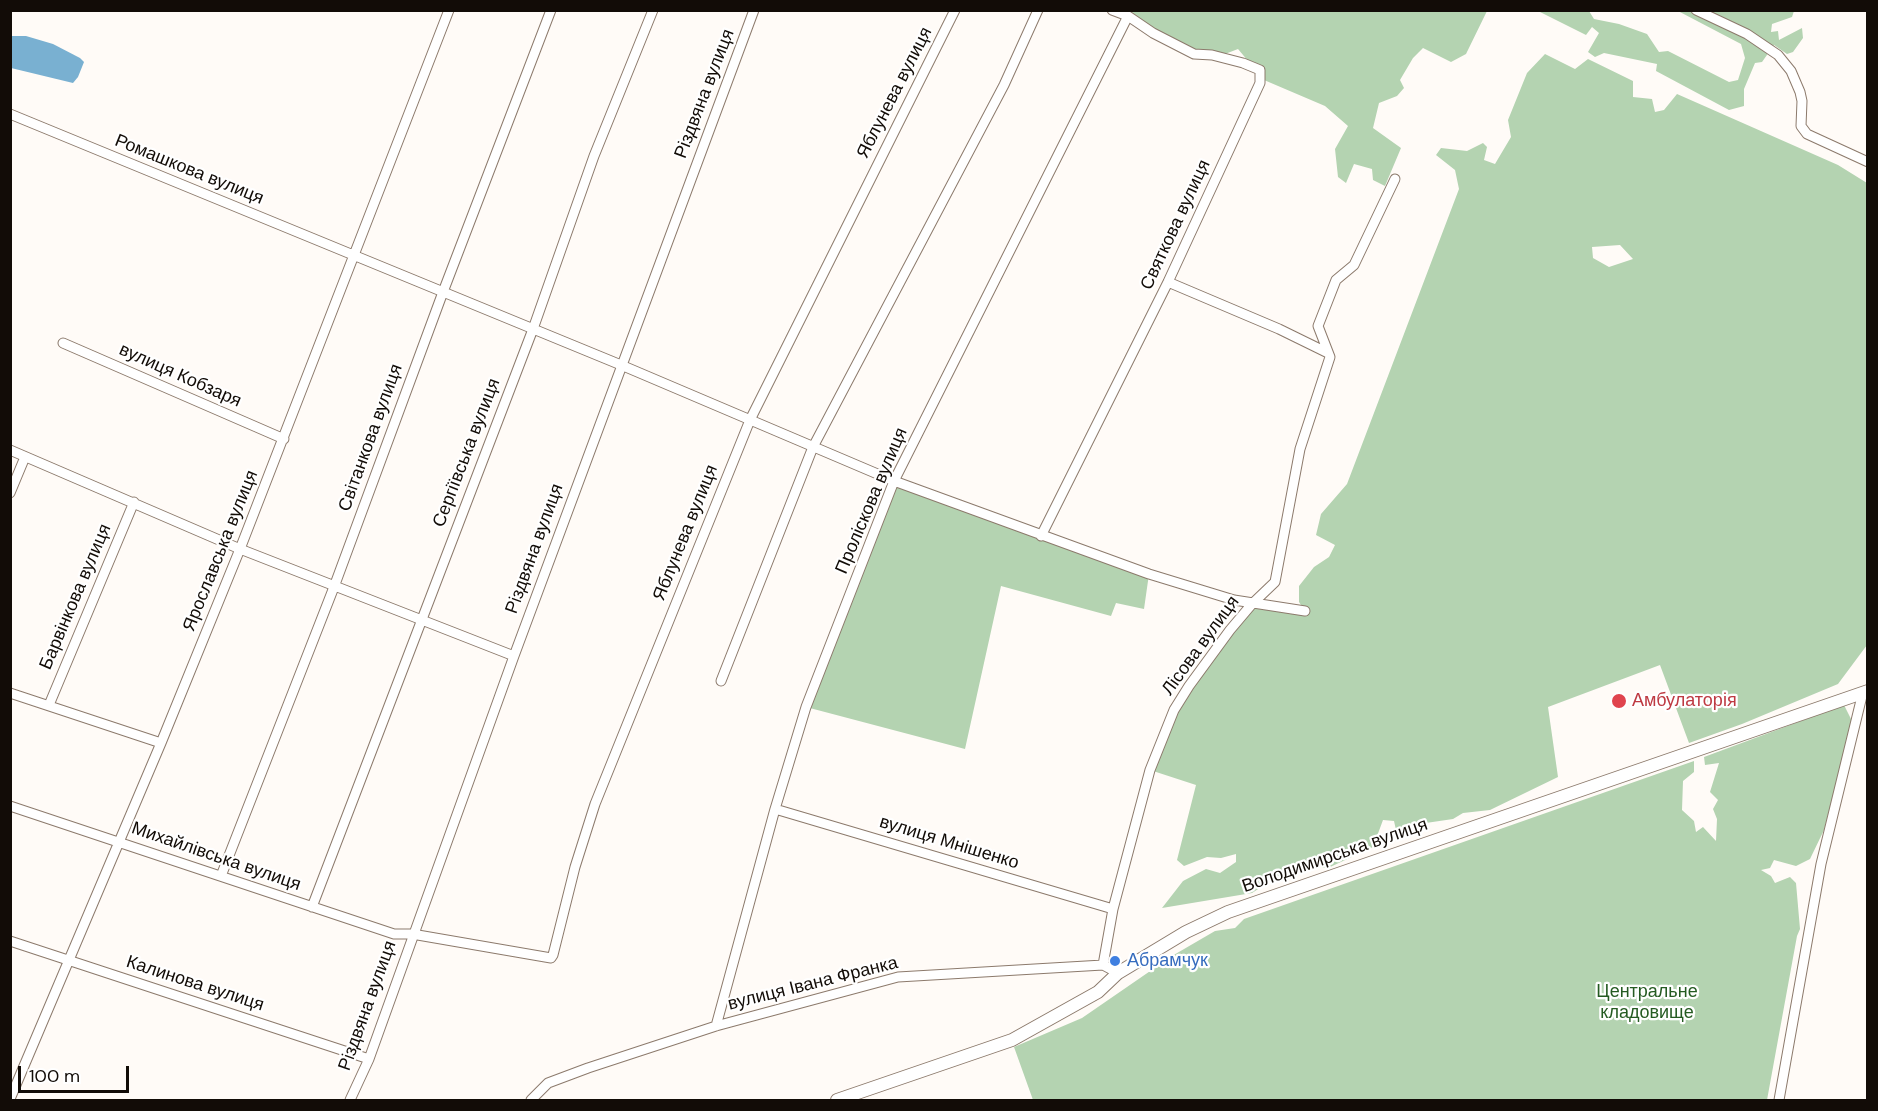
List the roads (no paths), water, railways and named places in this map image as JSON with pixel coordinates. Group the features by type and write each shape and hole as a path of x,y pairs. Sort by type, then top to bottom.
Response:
{"main road":[{"name":"Володимирська вулиця","path":"837,1101 1012,1040 1098,992 1118,973 1186,932 1228,912 1865,692"}],"street":[{"name":"Ярославська вулиця","path":"10,1099 161,743 240,549 449,10"},
{"name":"Світанкова вулиця","path":"221,876 334,587 443,292 551,10"},
{"name":"Сергіївська вулиця","path":"312,907 532,329 594,156 653,10"},
{"name":"Різдвяна вулиця","path":"350,1101 369,1059 412,934 754,10"},
{"name":"Яблунева вулиця","path":"412,934 546,958 554,955 575,867 594,804 750,420 955,10"},
{"path":"721,681 813,447 1004,85 1038,10"},
{"name":"Святкова вулиця","path":"1041,536 1168,282 1260,83 1260,70 1212,55 1194,54 1153,33 1128,16 1112,10"},
{"path":"1696,10 1747,34 1778,55 1791,71 1800,92 1802,126 1807,134 1868,162"},
{"name":"Проліскова вулиця","path":"716,1026 775,809 806,707 894,481 1128,16"},
{"name":"Ромашкова вулиця","path":"10,114 621,365 894,481 1149,574 1252,604 1305,611"},
{"path":"1328,353 1318,326 1336,280 1354,265 1395,179"},
{"path":"1168,282 1279,329 1328,353"},
{"name":"вулиця Кобзаря","path":"63,343 284,439"},
{"name":"Лісова вулиця","path":"1102,965 1113,909 1150,770 1174,710 1205,664 1252,604 1275,582 1300,450 1330,357 1328,353"},
{"path":"10,450 240,549 514,657"},
{"path":"10,493 25,457"},
{"name":"Барвінкова вулиця","path":"49,705 134,502"},
{"path":"1779,1101 1821,864 1865,692"},
{"path":"10,693 161,743"},
{"name":"Михайлівська вулиця","path":"10,806 394,934 412,934"},
{"name":"вулиця Мнішенко","path":"775,809 1113,909"},
{"name":"Калинова вулиця","path":"10,941 369,1059"},
{"name":"вулиця Івана Франка","path":"531,1101 548,1083 716,1026 898,977 1102,965 1118,973"}],"water":[{"path":"10,36 26,36 53,44 80,58 84,62 78,77 73,83 11,68"}],"place":[{"name":"Амбулаторія","path":"1619,701"},
{"name":"Абрамчук","path":"1115,961"}],"park label":[{"name":"Центральне кладовище","path":"1647,1002"}]}
